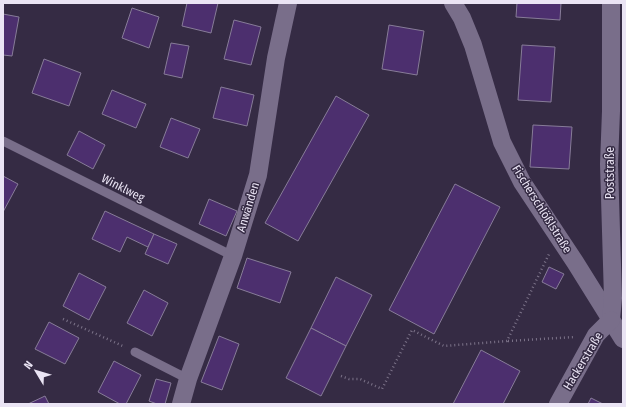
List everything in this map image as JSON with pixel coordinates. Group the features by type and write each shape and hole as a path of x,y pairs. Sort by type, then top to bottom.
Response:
{"street":[{"name":"Anwänden","path":"181,404 188,379 233,256 258,175 276,58 288,3"},
{"name":"Fischerschlößlstraße","path":"452,3 462,18 473,45 502,142 522,182 561,240 610,320"},
{"name":"Poststraße","path":"610,320 612,298 609,164 612,3"},
{"name":"Hackerstraße","path":"558,404 596,335 610,320"},
{"path":"610,320 623,339"}],"lane":[{"name":"Winklweg","path":"3,141 233,256"},
{"path":"135,352 188,379"}],"path":[{"path":"507,341 554,246 561,240"},
{"path":"63,319 135,352"},
{"path":"341,376 349,379 360,379 382,389 412,330 444,346 596,335"}],"building":[{"path":"187,3 218,3 211,33 182,26"},
{"path":"517,3 561,3 560,20 516,17"},
{"path":"132,8 159,17 149,48 122,38"},
{"path":"3,14 19,17 12,56 3,55"},
{"path":"234,20 261,27 251,65 224,59"},
{"path":"389,25 424,31 417,75 382,69"},
{"path":"171,43 189,46 182,78 164,74"},
{"path":"522,45 555,47 551,102 518,100"},
{"path":"44,59 81,73 69,106 32,93"},
{"path":"221,87 254,95 247,126 213,118"},
{"path":"112,90 146,104 136,128 102,114"},
{"path":"336,96 369,115 298,241 265,223"},
{"path":"171,118 200,129 188,158 160,147"},
{"path":"533,125 572,127 569,169 530,167"},
{"path":"79,131 105,145 93,169 67,155"},
{"path":"3,176 18,184 3,212"},
{"path":"455,184 500,207 434,334 389,310"},
{"path":"209,199 237,211 226,236 199,224"},
{"path":"105,211 154,234 148,247 127,237 120,252 92,239"},
{"path":"154,234 177,244 168,264 145,254"},
{"path":"247,258 291,272 280,303 237,288"},
{"path":"549,267 564,274 556,289 542,282"},
{"path":"79,273 106,287 89,320 63,306"},
{"path":"336,277 372,295 346,346 311,328"},
{"path":"144,290 168,303 152,336 127,323"},
{"path":"49,322 79,338 65,364 35,349"},
{"path":"311,328 346,346 321,396 286,378"},
{"path":"219,336 239,344 222,390 201,382"},
{"path":"481,350 520,371 503,404 453,404"},
{"path":"114,361 141,375 126,404 120,404 98,392"},
{"path":"156,379 171,383 165,404 157,404 149,401"},
{"path":"45,396 49,404 28,404"},
{"path":"591,398 603,404 588,404"}]}
